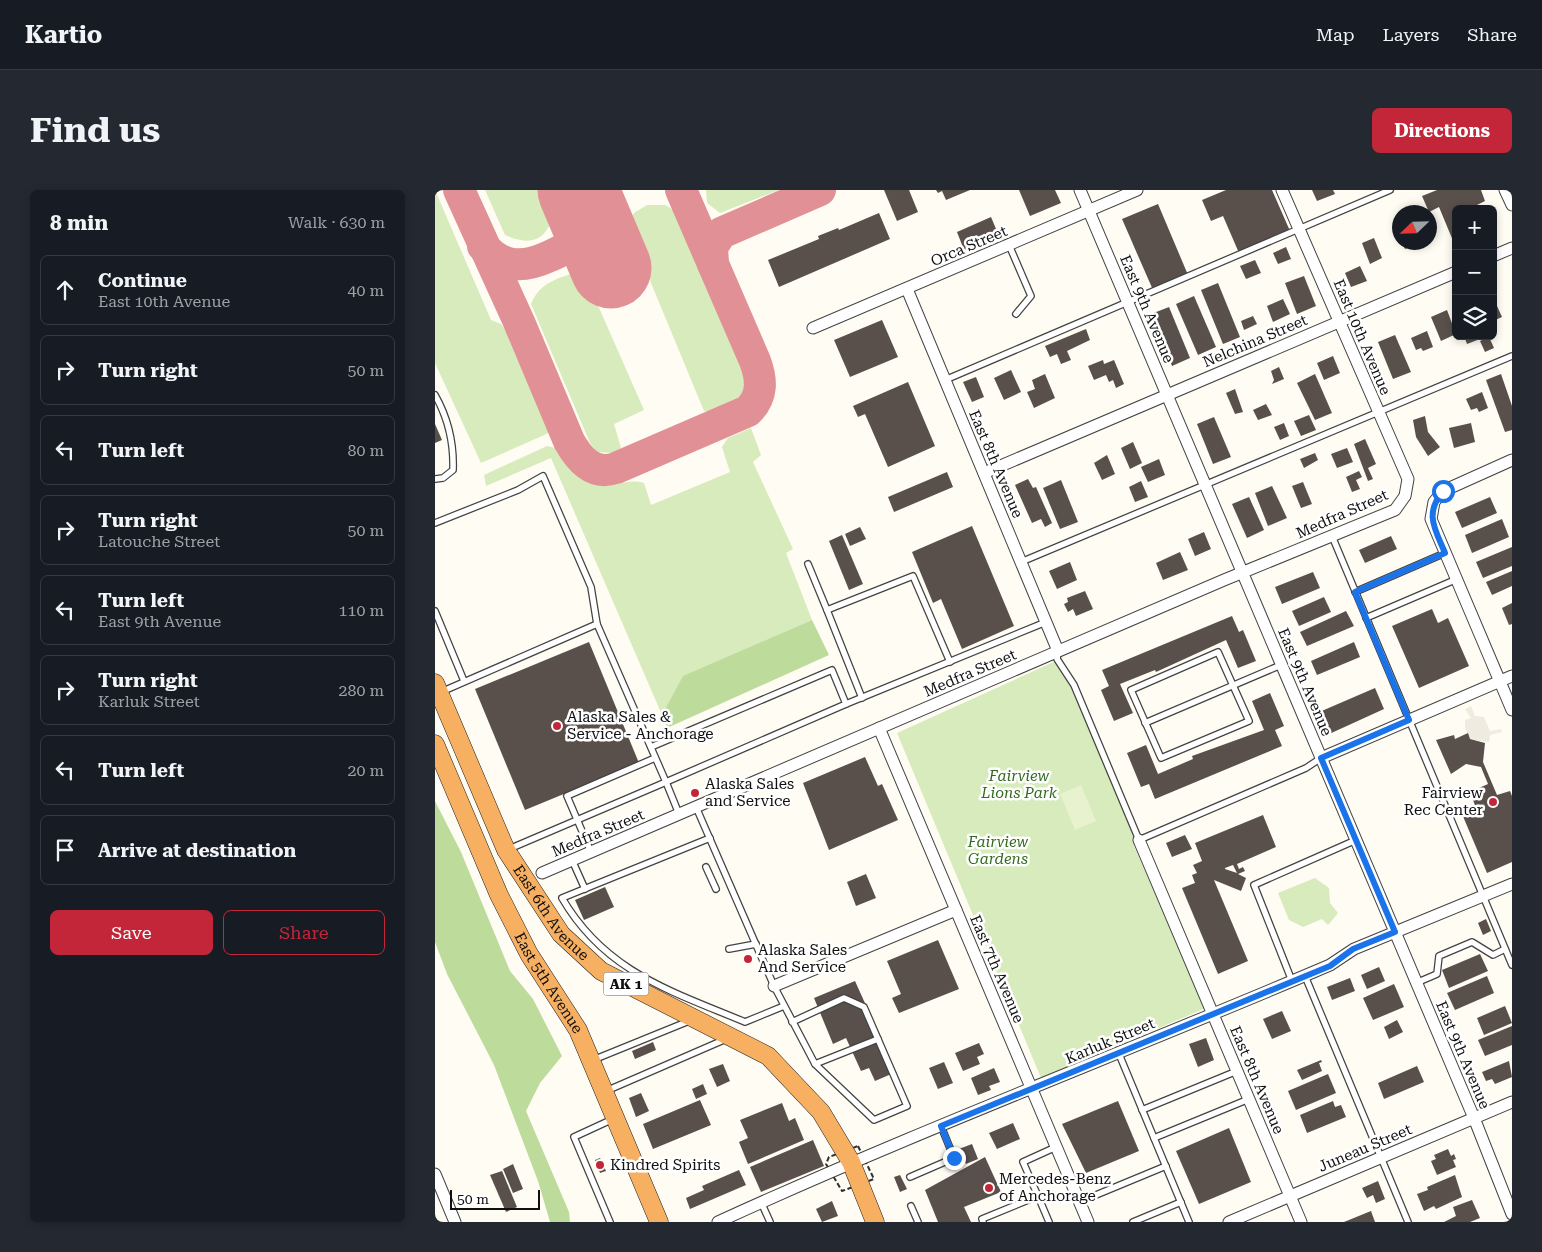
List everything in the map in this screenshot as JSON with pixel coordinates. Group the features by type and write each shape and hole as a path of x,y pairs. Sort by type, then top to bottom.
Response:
{"highway":[{"name":"East 6th Avenue","path":"437,688 506,850 561,934 601,970 768,1056 821,1112 851,1162 875,1222"},
{"name":"East 5th Avenue","path":"435,744 499,895 529,954 578,1030 659,1222"}],"street":[{"name":"East 9th Avenue","path":"1080,190 1474,1118 1512,1214"},
{"name":"Orca Street","path":"813,328 1137,190"},
{"name":"East 10th Avenue","path":"1282,190 1409,480 1405,496"},
{"path":"1505,190 1512,204"},
{"path":"1497,254 1512,248"},
{"name":"Nelchina Street","path":"984,473 1452,274"},
{"name":"East 8th Avenue","path":"907,289 1058,651"},
{"path":"1512,460 1443,491 1434,502 1431,519 1512,710"},
{"name":"Medfra Street","path":"542,873 1242,572 1395,510 1405,496"},
{"path":"1321,758 1512,676"},
{"name":"East 7th Avenue","path":"879,728 1088,1222"},
{"name":"East 8th Avenue","path":"1139,840 1301,1222"},
{"name":"Karluk Street","path":"718,1222 731,1219 761,1202 851,1162 1032,1090 1330,966 1353,949 1512,884"},
{"path":"774,986 956,910"},
{"name":"Juneau Street","path":"1229,1222 1512,1102"},
{"path":"435,1174 455,1222"}],"lane":[{"path":"945,380 1390,190"},
{"path":"1009,245 1031,296 1016,314"},
{"path":"1021,562 1512,356"},
{"path":"435,395 442,407 454,448 453,470 443,478 435,479"},
{"path":"435,523 518,490 543,476 591,587 597,624 679,814"},
{"path":"1331,536 1512,965"},
{"path":"1355,592 1445,553"},
{"path":"808,564 862,698"},
{"path":"827,610 913,576 950,662"},
{"path":"1366,618 1457,579"},
{"path":"435,611 465,681"},
{"path":"506,850 846,704 1046,622"},
{"path":"437,688 465,681 597,624"},
{"path":"1058,651 1057,659 1074,685 1139,840 1306,768 1321,758"},
{"path":"1218,652 1249,721 1161,758 1145,723 1131,690 1218,652"},
{"path":"1145,723 1281,665"},
{"path":"651,747 832,670 846,704"},
{"path":"591,852 567,796 655,758"},
{"path":"695,807 774,986 792,1022 815,1064 874,1120 907,1106 864,1007 844,998 792,1022"},
{"path":"710,838 562,898 577,922 609,955 648,981 745,1022 784,1006"},
{"path":"1293,981 1254,885 1356,840"},
{"path":"572,860 585,889"},
{"path":"706,867 716,889"},
{"path":"1416,983 1437,974 1439,956 1472,942 1493,955 1505,949"},
{"path":"729,949 756,944"},
{"path":"1305,976 1408,1222"},
{"path":"591,1061 693,1019"},
{"path":"604,1092 730,1037"},
{"path":"815,1064 878,1039"},
{"path":"1119,1054 1189,1222"},
{"path":"1142,1110 1237,1071"},
{"path":"1154,1138 1249,1099"},
{"path":"610,1222 574,1137 615,1119"},
{"path":"910,1177 954,1158 941,1126"},
{"path":"1049,1222 1023,1162 1056,1147"},
{"path":"1079,1202 1166,1166"},
{"path":"983,1222 982,1219 1038,1196"},
{"path":"761,1202 770,1222"},
{"path":"1133,1222 1181,1202"},
{"path":"911,1206 918,1222"}],"green space":[{"path":"435,190 491,320 501,324 509,334 551,432 481,463 435,363"},
{"path":"485,190 544,190 554,214 551,223 547,230 537,239 515,239 505,235"},
{"path":"706,190 779,190 720,213 707,203"},
{"path":"647,205 665,205 674,210 745,371 744,391 732,403 721,409 704,411 627,225 634,213"},
{"path":"574,273 585,276 644,410 614,424 621,448 614,453 597,452 590,443 531,304 538,292 548,283"},
{"path":"751,428 761,455 753,462 793,549 786,553 812,620 684,676 662,715 551,458 486,486 484,475 547,446 560,449 579,474 592,481 609,484 644,483 651,505 730,472 722,447 728,438"},
{"path":"812,620 829,655 667,728 662,715 683,676"},
{"name":"Fairview Lions Park","path":"1058,660 1091,718 1138,833 1134,846 1206,1008 1041,1078 897,733"},
{"path":"1081,785 1096,821 1075,830 1060,794"},
{"path":"435,801 461,852 510,971 533,999 562,1056 540,1083 526,1111 569,1212 570,1222 550,1222 538,1181 494,1065 447,974 435,942"},
{"path":"1315,878 1329,888 1330,903 1338,913 1328,925 1322,919 1303,927 1289,920 1278,893"}],"shaded area":[{"path":"1471,706 1475,716 1484,717 1490,731 1501,729 1502,732 1490,735 1489,742 1470,739 1465,728 1465,720 1471,718 1465,709"}],"building":[{"path":"884,190 909,190 918,212 897,221"},
{"path":"936,190 970,190 946,200 942,191 938,193"},
{"path":"1019,190 1055,190 1061,203 1030,216"},
{"path":"1226,190 1272,190 1290,231 1239,253 1223,216 1211,221 1202,200"},
{"path":"1312,190 1333,190 1335,194 1317,201"},
{"path":"1437,190 1481,190 1485,201 1477,205 1452,205 1452,238 1439,207 1437,208 1437,205 1426,205 1422,196"},
{"path":"1158,204 1188,275 1153,290 1122,219"},
{"path":"879,213 890,239 779,287 768,260 819,239 818,236 838,228 839,230"},
{"path":"991,217 999,236 964,250 957,232"},
{"path":"1374,238 1382,258 1370,264 1362,243"},
{"path":"1286,247 1291,259 1278,264 1273,253"},
{"path":"1255,260 1261,273 1246,279 1240,266"},
{"path":"1360,266 1367,281 1351,287 1345,273"},
{"path":"1304,276 1316,306 1297,314 1285,283"},
{"path":"1218,283 1240,337 1223,344 1201,290"},
{"path":"1194,296 1216,347 1198,355 1176,304"},
{"path":"1283,299 1290,314 1273,322 1267,306"},
{"path":"1497,306 1502,317 1497,319"},
{"path":"1169,307 1190,358 1172,366 1151,314"},
{"path":"1447,310 1452,323 1452,336 1441,341 1431,317"},
{"path":"1253,316 1257,324 1244,330 1241,321"},
{"path":"882,320 898,357 850,377 834,340"},
{"path":"1086,329 1090,340 1067,351 1071,360 1061,364 1057,354 1050,357 1045,346"},
{"path":"1427,331 1433,347 1423,351 1421,348 1416,350 1411,338"},
{"path":"1395,335 1411,372 1393,379 1378,342"},
{"path":"1466,340 1477,340 1467,344"},
{"path":"1490,340 1494,348 1485,352 1480,341"},
{"path":"1333,356 1340,373 1324,380 1317,363"},
{"path":"1103,360 1104,364 1114,360 1124,384 1116,388 1113,380 1109,382 1106,375 1094,380 1088,366"},
{"path":"1279,367 1284,379 1272,384 1274,380 1271,371"},
{"path":"1011,370 1021,392 1004,400 994,378"},
{"path":"1045,374 1055,398 1034,408 1027,392 1035,389 1032,380"},
{"path":"1315,374 1332,413 1315,420 1297,383"},
{"path":"1501,374 1512,406 1512,430 1505,432 1486,380"},
{"path":"976,377 984,397 972,402 963,382"},
{"path":"908,382 935,446 888,467 865,414 858,417 853,406"},
{"path":"1235,389 1243,412 1235,414 1226,393"},
{"path":"1482,392 1488,408 1479,412 1477,408 1471,410 1466,399"},
{"path":"1266,404 1272,415 1258,420 1253,410"},
{"path":"1309,415 1316,430 1301,436 1294,421"},
{"path":"1425,416 1428,432 1440,447 1428,456 1416,437 1413,420"},
{"path":"1214,417 1231,457 1213,464 1197,424"},
{"path":"1284,423 1289,436 1280,440 1274,427"},
{"path":"1471,423 1475,442 1454,448 1449,428"},
{"path":"435,424 442,440 435,443"},
{"path":"1365,439 1376,464 1368,468 1373,479 1368,481 1354,444"},
{"path":"1133,442 1142,463 1130,469 1121,448"},
{"path":"1347,448 1353,462 1337,468 1331,454"},
{"path":"1315,453 1318,460 1304,468 1300,459"},
{"path":"1107,455 1115,474 1102,480 1094,463"},
{"path":"1159,459 1165,475 1148,482 1141,467"},
{"path":"1359,471 1362,477 1356,480 1360,489 1352,492 1346,477"},
{"path":"947,472 953,487 894,512 888,497"},
{"path":"1028,479 1033,488 1036,487 1052,523 1045,527 1041,519 1032,523 1015,485"},
{"path":"1061,480 1078,522 1060,529 1043,488"},
{"path":"1141,481 1148,497 1135,502 1129,487"},
{"path":"1303,482 1312,504 1301,508 1292,486"},
{"path":"1272,486 1287,518 1268,526 1255,493"},
{"path":"1249,497 1264,530 1247,538 1232,504"},
{"path":"1490,497 1497,513 1462,528 1455,512"},
{"path":"1502,519 1509,537 1472,553 1465,535"},
{"path":"972,526 1014,626 962,649 941,599 933,603 912,552"},
{"path":"860,527 866,539 850,546 845,534"},
{"path":"1204,532 1211,549 1195,556 1188,539"},
{"path":"842,535 863,584 849,590 829,541"},
{"path":"1391,536 1397,549 1365,563 1359,550"},
{"path":"1512,547 1512,566 1483,578 1476,562"},
{"path":"1180,552 1188,570 1163,580 1156,563"},
{"path":"1070,562 1077,580 1057,589 1049,571"},
{"path":"1512,571 1512,586 1492,595 1486,582"},
{"path":"1313,572 1320,588 1282,604 1275,587"},
{"path":"1085,591 1093,609 1076,616 1073,609 1068,612 1064,604 1068,602 1067,598"},
{"path":"1324,597 1331,612 1299,626 1292,611"},
{"path":"1512,603 1512,624 1509,625 1502,608"},
{"path":"1432,609 1438,623 1448,618 1469,666 1419,688 1392,626"},
{"path":"1346,611 1354,626 1307,646 1300,632"},
{"path":"1232,616 1239,632 1243,630 1256,661 1238,668 1226,640 1156,672 1155,670 1120,684 1133,713 1114,721 1101,690 1109,686 1102,670"},
{"name":"Alaska Sales & Service - Anchorage","path":"589,642 639,763 525,810 475,689"},
{"path":"1354,642 1360,657 1317,675 1311,661"},
{"path":"1375,688 1384,709 1327,735 1317,713"},
{"path":"1270,693 1284,726 1275,730 1282,746 1155,799 1149,784 1141,787 1127,753 1146,745 1158,774 1193,759 1192,756 1264,730 1252,701"},
{"name":"Fairview Rec Center","path":"1468,733 1470,739 1485,743 1483,762 1497,795 1510,791 1512,796 1512,862 1487,873 1462,814 1476,808 1470,792 1488,784 1481,767 1466,764 1451,774 1436,740 1454,735 1455,739"},
{"path":"865,757 878,786 882,784 898,820 829,850 803,783"},
{"path":"1263,815 1276,847 1237,864 1239,869 1243,867 1245,871 1238,874 1246,878 1241,891 1214,880 1248,961 1218,974 1182,888 1195,883 1192,875 1197,873 1193,865 1202,861 1195,843","holes":["1233,865 1237,873 1225,869 1225,868"]},
{"path":"1185,835 1192,849 1172,857 1166,843"},
{"path":"866,874 876,898 856,906 847,882"},
{"path":"605,887 614,907 584,920 575,900"},
{"path":"1486,919 1491,931 1483,935 1478,923"},
{"path":"938,940 959,989 899,1013 892,998 901,994 887,961"},
{"path":"1480,954 1488,971 1449,988 1442,970"},
{"path":"1379,967 1385,981 1367,989 1361,975"},
{"path":"1487,976 1494,993 1455,1010 1447,993"},
{"path":"1350,978 1355,991 1332,1000 1327,987"},
{"path":"855,981 896,1072 875,1081 869,1068 861,1071 846,1038 833,1044 814,998"},
{"path":"1394,984 1404,1007 1373,1020 1363,998"},
{"path":"1505,1006 1512,1023 1484,1035 1477,1018"},
{"path":"1282,1011 1291,1031 1272,1039 1263,1019"},
{"path":"1397,1020 1403,1032 1389,1039 1384,1027"},
{"path":"1512,1026 1512,1045 1485,1056 1478,1040"},
{"path":"1206,1038 1214,1060 1198,1067 1189,1044"},
{"path":"653,1042 656,1050 635,1059 632,1051"},
{"path":"979,1043 984,1054 977,1057 980,1064 963,1071 955,1053"},
{"path":"1321,1060 1322,1062 1319,1063 1322,1071 1302,1080 1297,1070"},
{"path":"1509,1061 1512,1077 1495,1084 1492,1079 1486,1081 1482,1072"},
{"path":"944,1062 953,1083 938,1089 929,1068"},
{"path":"723,1064 730,1081 717,1087 709,1069"},
{"path":"1417,1066 1424,1082 1384,1099 1378,1083"},
{"path":"994,1068 1000,1082 989,1086 991,1090 978,1095 971,1078"},
{"path":"1328,1074 1336,1093 1296,1110 1288,1091"},
{"path":"703,1084 707,1094 696,1099 692,1089"},
{"path":"641,1093 649,1111 636,1117 629,1098"},
{"path":"700,1100 711,1125 653,1149 643,1124"},
{"path":"1118,1101 1139,1151 1086,1173 1062,1124"},
{"path":"1333,1101 1335,1107 1341,1105 1346,1117 1307,1133 1300,1115"},
{"path":"782,1103 789,1121 795,1118 804,1140 748,1164 739,1142 748,1138 740,1120"},
{"path":"1013,1123 1020,1139 997,1149 989,1133"},
{"path":"1229,1128 1251,1182 1199,1204 1176,1151"},
{"path":"813,1140 824,1166 761,1192 750,1167"},
{"path":"972,1144 978,1159 966,1164 959,1149"},
{"path":"1448,1149 1451,1156 1454,1154 1456,1159 1453,1160 1456,1167 1437,1175 1431,1161 1436,1159 1434,1155"},
{"path":"985,1157 1001,1192 964,1207 971,1222 938,1222 925,1190"},
{"name":"Kindred Spirits","path":"600,1158 606,1171 600,1173 595,1160"},
{"path":"513,1164 523,1189 513,1193 503,1169"},
{"path":"739,1170 746,1185 690,1209 686,1198 704,1190 702,1186"},
{"path":"502,1171 517,1207 506,1212 490,1175"},
{"path":"900,1175 907,1189 900,1192 894,1177"},
{"path":"1455,1175 1462,1197 1436,1209 1434,1206 1424,1211 1417,1194 1428,1190 1427,1187"},
{"path":"1378,1181 1385,1199 1376,1203 1373,1195 1367,1198 1362,1188"},
{"path":"1472,1200 1480,1218 1470,1222 1444,1222 1456,1216 1453,1207"},
{"path":"832,1201 838,1216 822,1222 816,1209"},
{"path":"1371,1211 1375,1222 1344,1222"}],"taxiway":[{"path":"459,190 519,322 569,441 582,460 600,470 616,468 748,411 759,394 760,381 755,361 681,190"},
{"path":"713,264 712,247 721,233 820,190"},
{"path":"483,246 498,259 514,264 531,263 559,252 571,244 580,232 582,220 581,197"}],"runway":[{"path":"578,190 611,268"}],"place":[{"name":"Alaska Sales & Service - Anchorage","path":"557,726"},
{"name":"Alaska Sales and Service","path":"695,793"},
{"name":"Fairview Rec Center","path":"1493,802"},
{"name":"Alaska Sales And Service","path":"748,959"},
{"name":"Kindred Spirits","path":"600,1165"},
{"name":"Mercedes-Benz of Anchorage","path":"989,1188"}],"route":[{"path":"954,1158 941,1126 1330,966 1353,949 1395,932 1321,758 1409,720 1355,592 1445,553 1431,519 1434,502 1443,491"}],"park label":[{"name":"Fairview Gardens","path":"998,850"}]}
